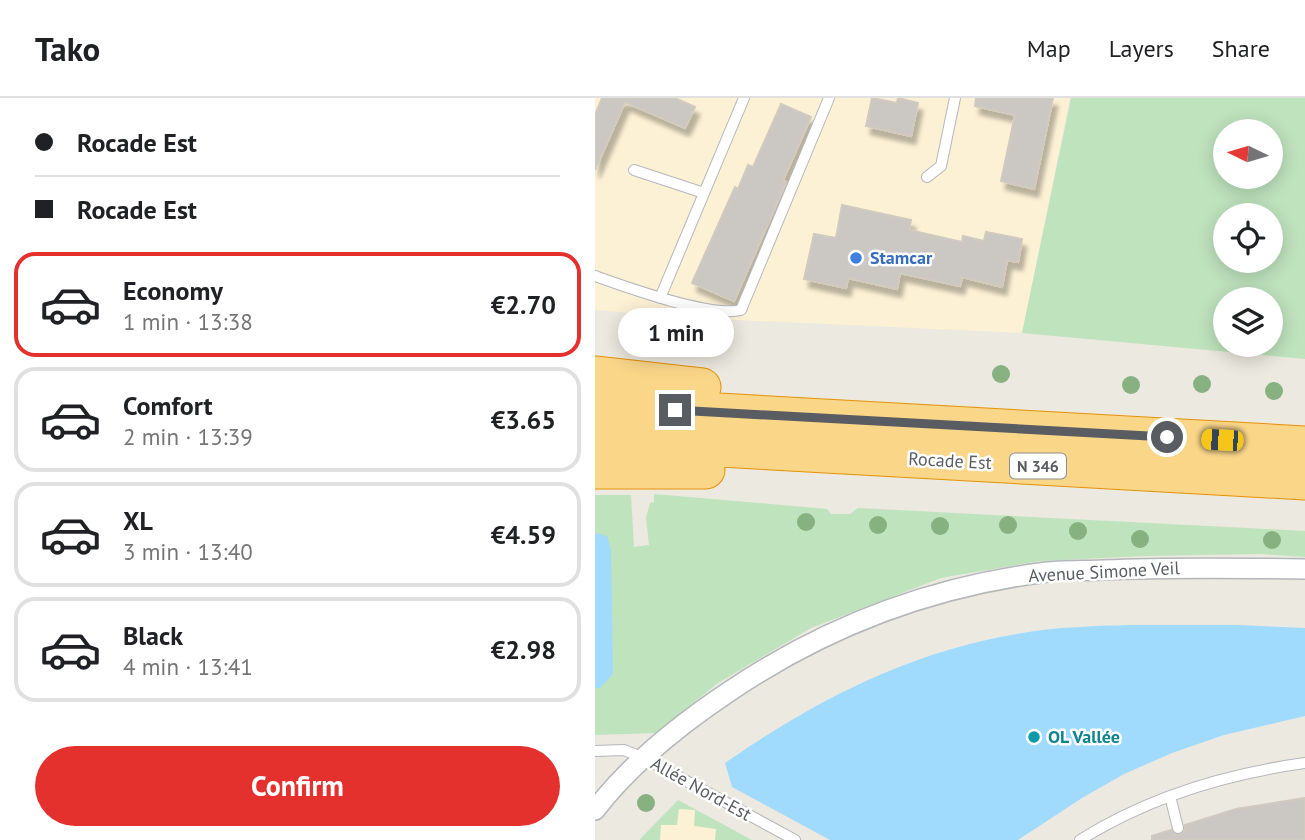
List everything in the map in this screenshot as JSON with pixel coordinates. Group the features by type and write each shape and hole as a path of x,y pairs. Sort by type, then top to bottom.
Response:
{"highway":[{"path":"595,375 804,397 837,419"},
{"name":"Rocade Est","path":"595,405 1305,445"},
{"name":"Rocade Est","path":"595,441 1305,481"},
{"path":"595,470 733,470 770,451"}],"street":[{"name":"Avenue Simone Veil","path":"595,810 644,758 702,710 765,667 821,637 889,608 964,587 1041,573 1170,567 1305,569"}],"lane":[{"path":"660,298 744,98"},
{"path":"595,276 660,298 720,310 741,310 829,98"},
{"path":"927,177 941,166 955,98"},
{"path":"634,170 704,193"},
{"name":"Allée Nord-Est","path":"595,751 624,750 644,758 795,840"},
{"path":"1080,840 1107,823 1170,796 1236,776 1305,763"},
{"path":"1170,796 1178,828"}],"shaded area":[{"path":"595,98 1070,98 1022,333 672,317 595,310"},
{"path":"678,800 695,810 752,840 639,840"}],"green space":[{"path":"1071,98 1305,98 1305,359 1283,357 1283,287 1213,287 1213,351 1022,333"},
{"path":"654,494 827,509 831,514 850,514 858,508 1305,531 1305,557 1260,554 1040,561 941,578 811,628 718,683 656,733 595,735 595,495 631,495 634,547 649,545 646,518 650,503 654,502"},
{"path":"678,800 752,840 715,840 716,829 694,826 695,810 679,809 677,825 661,825 660,840 639,840"}],"water":[{"path":"595,533 607,536 611,550 613,674 600,688 595,688"},
{"name":"OL Vallée","path":"1129,625 1305,628 1305,716 1224,735 1172,753 1124,774 1018,840 830,840 732,787 725,763 830,698 904,665 981,641 1022,633"}],"building":[{"path":"602,98 675,98 695,107 685,128 625,102 595,170 595,115"},
{"path":"872,98 897,103 898,98 918,103 911,136 866,126"},
{"path":"976,98 1053,98 1034,189 1001,181 1015,115 975,106"},
{"path":"781,104 811,117 734,301 692,283 735,187 738,189 748,165 753,167"},
{"path":"842,205 911,220 909,230 962,242 963,236 984,241 986,232 1022,239 1018,262 1007,260 1002,287 962,277 960,286 900,273 897,289 848,278 846,288 804,279 814,234 836,238"},
{"path":"1305,798 1305,840 1152,840 1152,836 1171,830 1175,835 1180,835 1185,831 1185,825 1236,809"}],"place":[{"name":"Stamcar","path":"856,258"},
{"name":"OL Vallée","path":"1034,737"}],"route":[{"path":"675,410 1167,437"}]}
